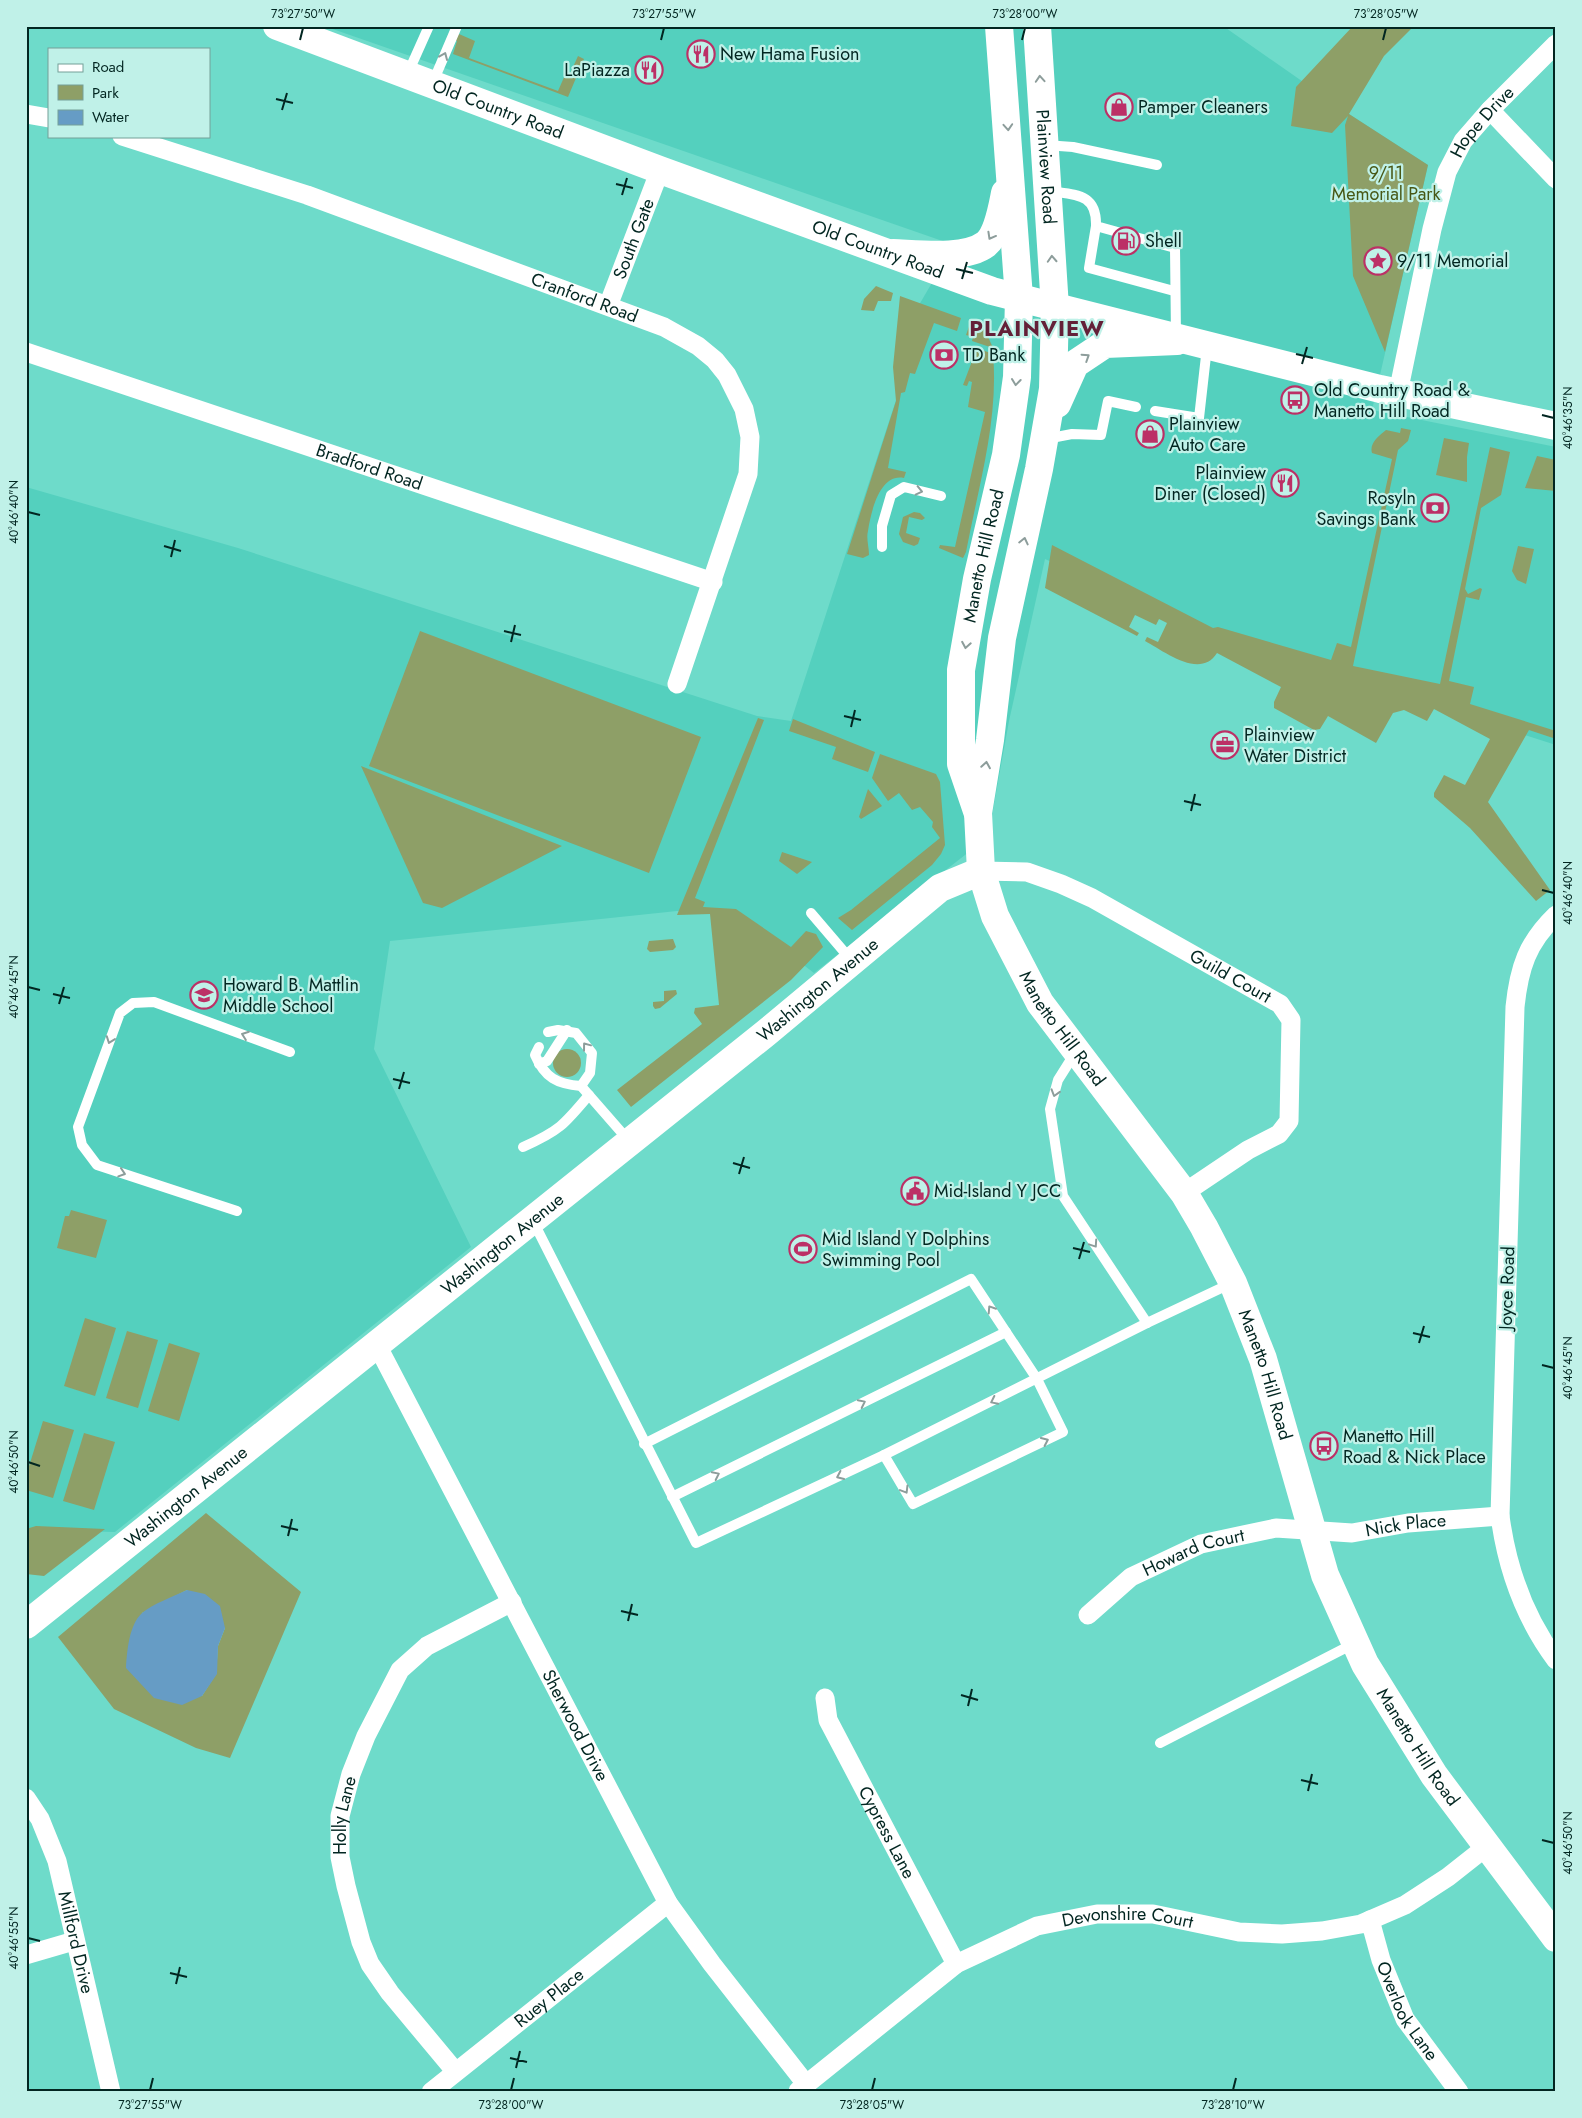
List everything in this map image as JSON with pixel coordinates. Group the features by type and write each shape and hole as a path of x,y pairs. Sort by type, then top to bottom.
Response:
{"main road":[{"name":"Old Country Road","path":"277,26 419,81 992,291 1398,393 1556,426"},
{"name":"Plainview Road","path":"999,26 1019,298"},
{"name":"Plainview Road","path":"1036,26 1049,191 1055,308"},
{"path":"889,252 968,253 986,244 993,233 1002,210 1010,172"},
{"name":"Manetto Hill Road","path":"978,813 961,764 961,670 977,580 1006,455 1017,377 1019,298"},
{"name":"Manetto Hill Road","path":"1055,308 1053,389 1002,638 990,740 978,813 981,871 995,916 1040,1003 1184,1193 1233,1283 1263,1359 1314,1530 1325,1574 1365,1664 1434,1776 1556,1938"},
{"path":"1045,434 1075,364 1105,344 1191,340"},
{"path":"977,580 1013,587"},
{"name":"Washington Avenue","path":"26,1625 630,1142 940,888 981,871"}],"street":[{"name":"Hope Drive","path":"1398,393 1432,229 1447,172 1463,141 1490,110 1556,44"},
{"path":"1490,110 1556,179"},
{"path":"26,114 48,118"},
{"name":"Cranford Road","path":"128,138 307,195 664,327 698,346 727,376 744,409 750,437 748,474 677,684"},
{"name":"South Gate","path":"608,306 660,170"},
{"name":"Bradford Road","path":"26,352 713,582"},
{"name":"Guild Court","path":"981,871 1026,872 1045,877 1092,898 1280,1004 1291,1020 1289,1121 1279,1134 1248,1150 1184,1193"},
{"name":"Joyce Road","path":"1556,915 1543,928 1528,950 1518,982 1515,1007 1500,1516 1504,1549 1513,1580 1527,1612 1556,1660"},
{"name":"Sherwood Drive","path":"378,1345 668,1903 801,2088"},
{"name":"Nick Place","path":"1314,1530 1352,1533 1408,1523 1500,1516"},
{"name":"Howard Court","path":"1088,1615 1131,1577 1201,1544 1276,1528 1314,1530"},
{"name":"Holly Lane","path":"455,2071 390,1993 370,1964 361,1942 340,1857 340,1816 351,1774 366,1736 400,1670 427,1646 512,1602"},
{"name":"Cypress Lane","path":"824,1698 828,1720 956,1964"},
{"name":"Millford Drive","path":"26,1798 40,1819 57,1861 74,1941 111,2092"},
{"name":"Devonshire Court","path":"801,2088 956,1964 1037,1926 1097,1914 1153,1914 1239,1932 1282,1934 1322,1931 1362,1924 1405,1905 1448,1877 1486,1846"},
{"name":"Ruey Place","path":"431,2092 668,1903"},
{"name":"Overlook Lane","path":"1370,1920 1381,1960 1405,2018 1456,2091"},
{"path":"26,1955 74,1941"}],"lane":[{"path":"419,81 429,26"},
{"path":"419,81 457,26"},
{"path":"1045,145 1073,147 1157,165"},
{"path":"1049,191 1074,194 1089,200 1097,210 1089,268 1141,279 1174,291"},
{"path":"1096,226 1175,248 1174,291 1191,340 1199,418 1156,411"},
{"path":"1125,246 1128,235"},
{"path":"1148,252 1151,241"},
{"path":"1045,434 1101,435 1108,401 1136,407"},
{"path":"882,547 882,526 891,495 904,487 941,496"},
{"path":"811,913 852,961"},
{"path":"237,1211 96,1165 82,1146 78,1127 120,1013 133,1003 154,1002 290,1052"},
{"path":"538,1064 547,1061 567,1030"},
{"path":"548,1032 567,1030 576,1033 592,1053 590,1073 581,1086"},
{"path":"539,1047 535,1055 538,1064 547,1076 564,1084 581,1086 630,1142"},
{"path":"1077,1050 1058,1080 1050,1109 1063,1196 1147,1323"},
{"path":"523,1147 554,1133 568,1121 588,1095"},
{"path":"533,1220 644,1444 696,1543 884,1455 1147,1323 1233,1283"},
{"path":"644,1444 971,1278 1038,1379 1063,1432 913,1504 884,1455"},
{"path":"672,1496 1006,1332"},
{"path":"1160,1743 1356,1643"}],"shaded area":[{"path":"324,26 1223,26 1349,114 1428,165 1372,410 1556,447 1556,745 1207,633 1045,559 1009,721 988,837 814,973 736,913 677,911 390,941 374,1049 471,1247 115,1532 26,1530 26,487 238,548 757,716 791,721 896,400 919,305 954,245"}],"green space":[{"name":"9/11 Memorial Park","path":"1353,26 1414,26 1384,56 1349,114 1428,165 1385,352 1353,276 1345,125 1348,116 1332,133 1291,126 1296,87"},
{"path":"459,34 475,41 469,58 558,91 565,75 569,76 578,56 584,59 568,97 453,54 457,41 454,40"},
{"path":"876,286 893,293 891,301 878,301 874,311 861,310 864,299"},
{"path":"900,296 961,318 957,331 934,323 915,374 910,373 905,392 901,393 888,468 906,472 904,478 896,478 889,481 878,495 867,534 869,555 863,558 847,554 896,401 893,367"},
{"path":"971,321 985,330 993,348 972,341 973,337 966,335"},
{"path":"977,348 993,354 993,404 986,454 966,552 963,558 939,548 940,545 955,547 985,412 968,407 972,382 969,381 967,386 963,385"},
{"path":"1401,428 1411,430 1408,441 1398,450 1353,666 1440,684 1490,447 1510,452 1501,495 1481,508 1465,589 1468,594 1480,588 1482,589 1479,600 1466,597 1449,681 1474,687 1470,704 1556,731 1556,739 1529,730 1488,802 1550,890 1536,901 1470,828 1434,797 1434,793 1444,775 1465,785 1490,739 1434,709 1427,721 1404,710 1393,713 1376,743 1328,716 1320,729 1314,730 1274,708 1274,702 1281,687 1217,653 1210,661 1192,664 1182,661 1145,641 1147,637 1158,642 1167,623 1159,619 1156,625 1135,615 1129,627 1139,633 1137,636 1045,588 1052,545 1213,628 1218,627 1331,660 1337,643 1351,647 1392,459 1372,453 1371,449 1375,440 1386,430 1400,433"},
{"path":"1444,438 1469,443 1467,482 1436,475"},
{"path":"1537,456 1556,460 1556,491 1525,488"},
{"path":"914,512 920,513 925,518 922,520 909,517 906,533 920,538 918,544 914,546 903,542 899,534 903,517"},
{"path":"1518,546 1534,549 1526,584 1517,580 1512,571"},
{"path":"420,631 701,737 649,873 369,766"},
{"path":"758,718 764,720 695,898 705,902 703,907 736,909 791,947 806,931 816,934 823,947 791,980 631,1107 617,1090 702,1024 694,1013 695,1008 719,1005 710,914 677,915"},
{"path":"793,719 875,752 868,772 832,759 836,747 789,731"},
{"path":"880,754 936,774 940,782 945,845 941,854 932,865 852,930 838,918 851,910 940,838 932,827 933,822 920,807 912,810 899,793 888,801 872,778"},
{"path":"361,766 562,846 442,908 423,903"},
{"path":"868,789 882,806 861,819 859,817"},
{"path":"782,852 812,862 797,874 779,861"},
{"path":"673,939 676,947 673,950 650,952 647,949 649,941"},
{"path":"676,990 677,994 660,1008 655,1009 653,1002 664,1001 664,991"},
{"path":"567,1049 577,1053 581,1063 577,1073 567,1077 557,1073 553,1063 557,1053"},
{"path":"71,1210 107,1220 96,1258 57,1248 65,1216 69,1216"},
{"path":"85,1318 116,1328 95,1396 64,1386"},
{"path":"127,1331 158,1340 138,1408 106,1398"},
{"path":"169,1343 200,1353 179,1421 148,1411"},
{"path":"43,1421 74,1430 53,1498 26,1490 26,1476"},
{"path":"84,1433 115,1442 94,1510 63,1501"},
{"path":"206,1513 301,1592 230,1758 196,1748 114,1709 58,1637","holes":["187,1590 225,1628 218,1646 216,1674 202,1696 142,1613"]},
{"path":"36,1526 105,1529 44,1576 26,1574 26,1529"}],"water":[{"path":"187,1590 205,1594 220,1606 225,1628 218,1646 217,1674 202,1696 182,1705 154,1698 126,1668 131,1631 138,1618 152,1606"}],"place":[{"name":"New Hama Fusion","path":"701,54"},
{"name":"LaPiazza","path":"649,70"},
{"name":"Pamper Cleaners","path":"1119,107"},
{"name":"Shell","path":"1126,241"},
{"name":"9/11 Memorial","path":"1378,261"},
{"name":"TD Bank","path":"944,355"},
{"name":"Old Country Road & Manetto Hill Road","path":"1295,400"},
{"name":"Plainview Auto Care","path":"1150,434"},
{"name":"Plainview Diner (Closed)","path":"1285,483"},
{"name":"Rosyln Savings Bank","path":"1435,508"},
{"name":"Plainview Water District","path":"1225,745"},
{"name":"Howard B. Mattlin Middle School","path":"204,995"},
{"name":"Mid-Island Y JCC","path":"915,1191"},
{"name":"Mid Island Y Dolphins Swimming Pool","path":"803,1249"},
{"name":"Manetto Hill Road & Nick Place","path":"1324,1446"}],"district":[{"name":"PLAINVIEW","path":"1037,328"}]}
